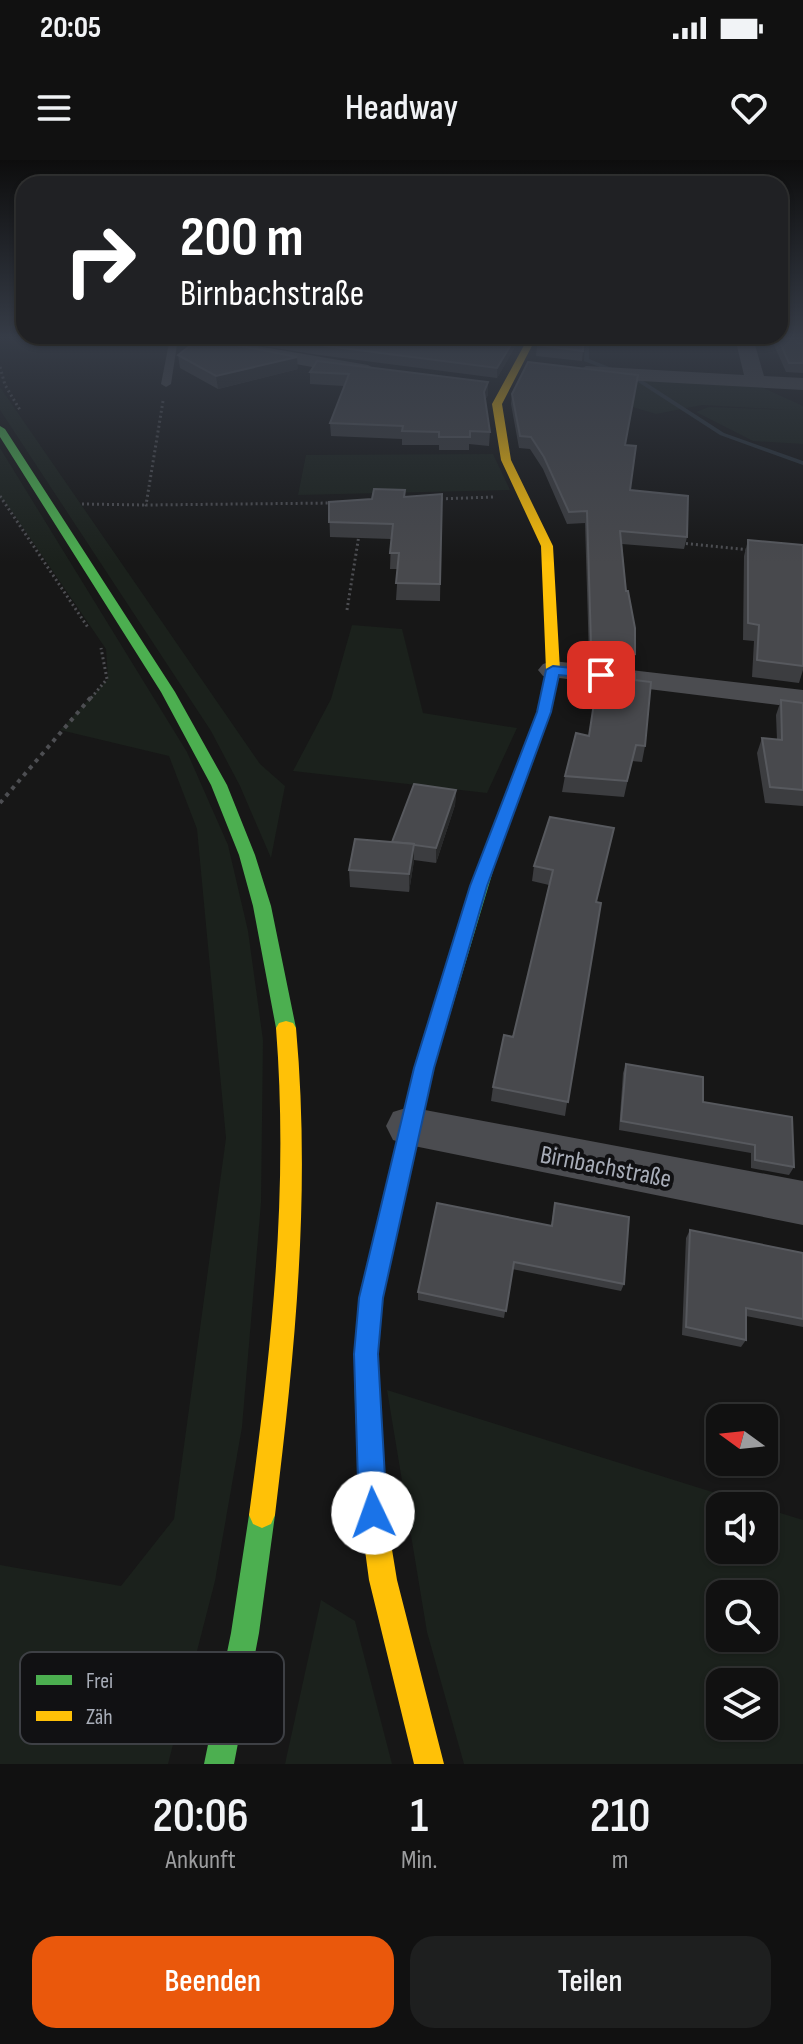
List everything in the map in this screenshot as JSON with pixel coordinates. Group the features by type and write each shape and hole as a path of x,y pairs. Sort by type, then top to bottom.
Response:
{"street":[{"path":"429,1764 383,1580 373,1513 366,1354 371,1298 409,1126 479,886 544,712 553,670 548,552 506,460 498,413"},
{"path":"0,429 188,724 228,803 265,910 288,1051 294,1225 258,1562 244,1652"},
{"path":"553,670 803,699"},
{"name":"Birnbachstraße","path":"409,1126 803,1203"},
{"path":"219,1764 224,1744"}],"path":[{"path":"146,505 161,413"},
{"path":"0,496 103,650 107,679 0,803"},
{"path":"435,499 524,496"},
{"path":"81,504 339,503"},
{"path":"347,610 359,533"},
{"path":"681,543 751,550"}],"shaded area":[{"path":"2,413 18,413 260,764 285,786 271,858 240,786 211,731"},
{"path":"698,413 803,413 803,444 753,441"},
{"path":"0,448 187,752 228,845 248,931 263,1040 261,1203 242,1427 215,1581 197,1652 20,1652 20,1744 173,1744 168,1764 0,1764 0,1565 121,1586 174,1519 226,1138 197,829 169,756 60,730 108,679 106,649 4,500 0,499"},
{"path":"493,454 510,490 298,495 306,455"},
{"path":"352,625 402,629 423,713 517,728 487,793 293,771 331,699"},
{"path":"387,1390 712,1492 706,1492 706,1564 778,1564 778,1512 803,1520 803,1764 464,1764 427,1632"},
{"path":"321,1600 355,1621 392,1764 285,1764"}],"building":[{"path":"334,413 487,413 490,432 470,431 470,437 439,437 439,432 402,431 403,426 330,423"},
{"path":"516,413 631,413 625,445 636,446 630,490 688,496 687,537 620,531 626,591 635,628 635,654 602,650 603,644 591,644 587,511 569,512 544,457 531,437 520,436"},
{"path":"374,489 405,490 404,497 442,494 440,584 396,583 399,553 390,553 393,524 329,522 329,502 372,499"},
{"path":"748,540 803,545 803,666 757,660 759,625 748,623"},
{"path":"599,670 635,674 635,680 651,682 645,746 636,745 627,781 565,776 576,733 589,736"},
{"path":"781,700 803,703 803,790 770,787 762,738 782,740"},
{"path":"414,784 456,790 436,848 392,842"},
{"path":"550,817 614,828 596,902 601,903 568,1102 493,1087 504,1035 513,1037 553,870 534,866"},
{"path":"355,839 414,844 409,874 349,870"},
{"path":"626,1064 703,1077 703,1102 792,1117 794,1167 755,1160 755,1145 621,1121"},
{"path":"437,1203 552,1226 555,1203 629,1217 624,1284 514,1262 506,1311 418,1292"},
{"path":"690,1230 803,1253 803,1319 746,1308 746,1340 686,1327"}],"waterway":[{"path":"689,413 722,434 803,463"}],"traffic: fast":[{"path":"0,429 168,692 219,785 247,855 262,906 286,1028"},
{"path":"368,1404 366,1354 371,1298 424,1068 488,861"},
{"path":"241,1652 262,1515"},
{"path":"219,1764 223,1744"}],"traffic: slow":[{"path":"488,861 544,712 553,670 547,546 506,460 498,413"},
{"path":"262,1515 284,1332 292,1212 293,1151 286,1028"},
{"path":"368,1404 373,1513 383,1580 429,1764"}],"route":[{"path":"373,1513 366,1354 371,1298 424,1068 479,886 544,712 553,670 601,675"}]}
